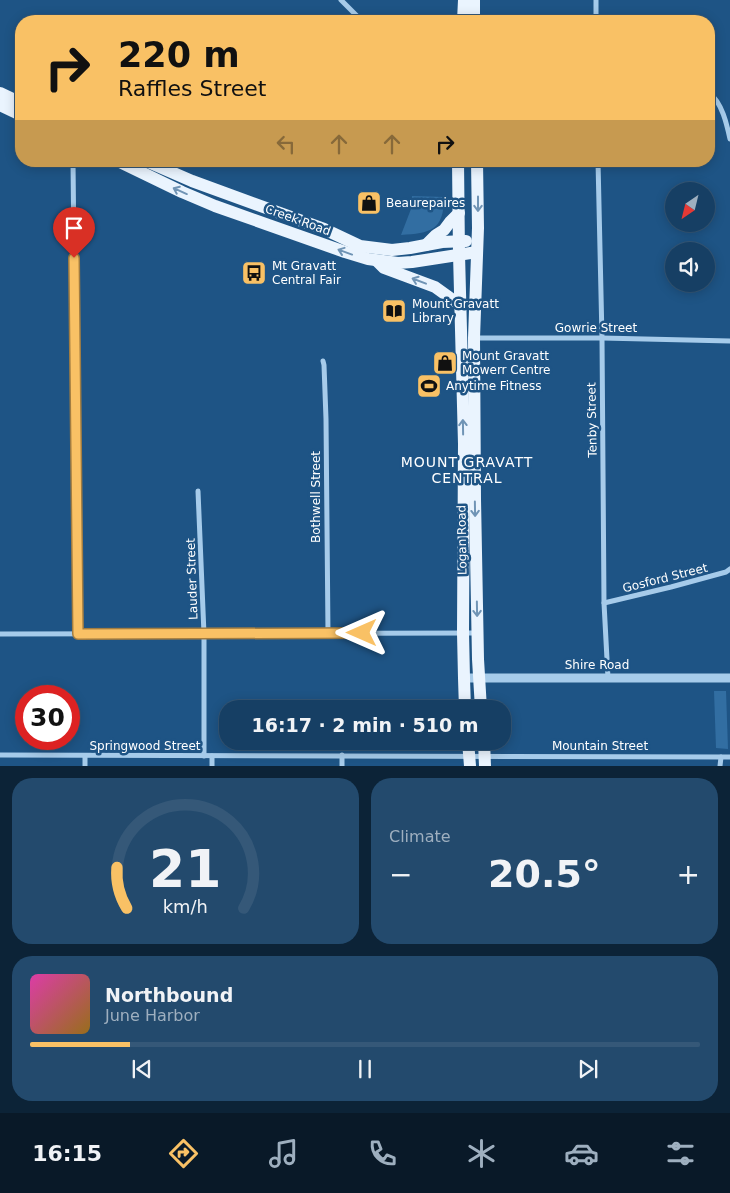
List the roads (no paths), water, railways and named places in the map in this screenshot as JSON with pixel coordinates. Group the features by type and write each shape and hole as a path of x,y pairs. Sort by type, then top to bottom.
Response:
{"main road":[{"path":"463,15 464,0"},
{"path":"474,0 474,15"},
{"path":"0,93 15,100"},
{"path":"0,105 15,112"},
{"name":"Creek Road","path":"130,167 215,206 345,252 377,261 412,262 459,254 477,246"},
{"name":"Creek Road","path":"160,167 192,181 324,229 360,246 392,250 459,241 477,246"},
{"name":"Logan Road","path":"458,167 464,508 463,633 465,700"},
{"name":"Logan Road","path":"477,167 474,338 475,513 480,700"},
{"path":"426,245 459,214"},
{"path":"377,261 384,268 435,287 460,305"}],"street":[{"path":"340,0 356,15"},
{"path":"596,0 596,15"},
{"path":"715,99 720,105 730,139"},
{"path":"73,167 78,634"},
{"name":"Tenby Street","path":"598,167 602,338 604,603 608,678"},
{"name":"Gowrie Street","path":"461,338 602,338 730,341"},
{"name":"Bothwell Street","path":"323,361 326,419 328,633"},
{"name":"Lauder Street","path":"198,491 204,634 204,756"},
{"name":"Gosford Street","path":"604,603 671,588 726,572 730,569"},
{"path":"0,634 477,633"},
{"name":"Shire Road","path":"464,678 730,678"},
{"name":"Springwood Street","path":"0,755 342,755 470,761"},
{"path":"342,755 342,766"},
{"path":"85,756 85,766"},
{"path":"212,756 212,766"},
{"name":"Mountain Street","path":"470,761 578,756 730,757"},
{"path":"720,766 721,757"}],"place":[{"name":"Beaurepaires","path":"369,203"},
{"name":"Mt Gravatt Central Fair","path":"254,273"},
{"name":"Mount Gravatt Library","path":"394,311"},
{"name":"Mount Gravatt Mowerr Centre","path":"445,363"},
{"name":"Anytime Fitness","path":"429,386"}],"district":[{"name":"MOUNT GRAVATT CENTRAL","path":"467,470"}]}
